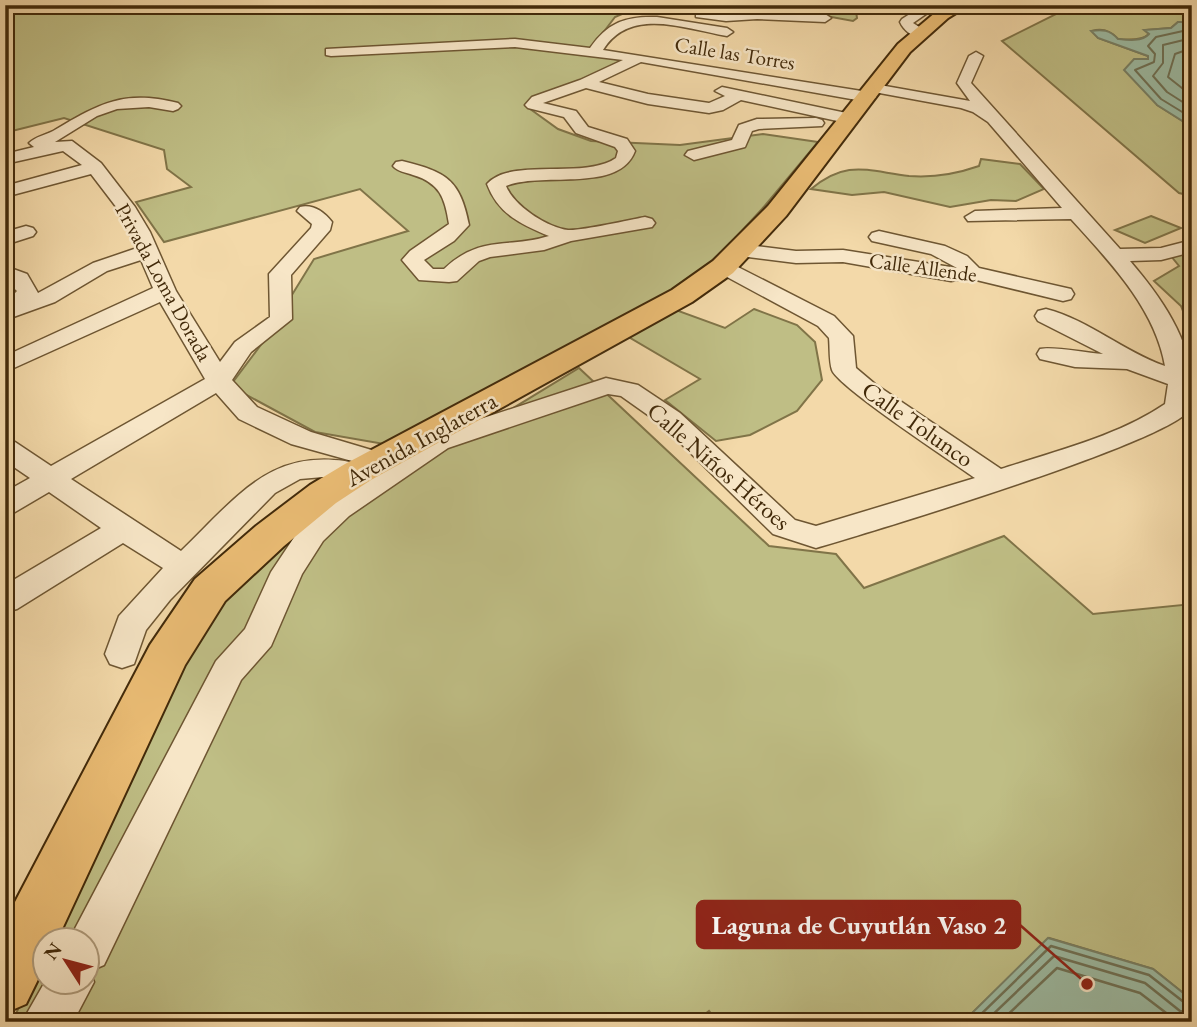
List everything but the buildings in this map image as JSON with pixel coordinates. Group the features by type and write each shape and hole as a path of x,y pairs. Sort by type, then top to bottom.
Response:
{"main road":[{"name":"Avenida Inglaterra","path":"5,983 166,658 210,590 270,536 323,494 377,467 682,296 732,259 777,211 817,156 926,19 962,5"}],"street":[{"path":"707,5 690,10 726,17 782,15 825,18"},
{"path":"594,53 613,29 622,23 660,21 727,32"},
{"name":"Calle las Torres","path":"331,52 499,43 594,53 640,67 726,72 859,105"},
{"path":"976,56 964,83 1076,213 1122,255 1157,296 1188,354 1186,399"},
{"path":"566,236 514,212 504,201 496,184 513,177 598,171 614,168 623,162 627,151 621,143 583,130 570,114 533,104 537,100 615,70 640,67"},
{"path":"726,72 702,87 738,94 859,105 947,100 986,111"},
{"path":"584,83 648,99 709,108 718,107 738,94"},
{"path":"5,149 48,140 92,113 120,103 146,101 173,106"},
{"path":"694,155 739,143 745,128 757,124 808,125 859,105"},
{"name":"Privada Loma Dorada","path":"5,159 66,145 95,167 126,207 165,291 219,381 248,413 302,438 377,467"},
{"path":"402,166 426,172 446,182 456,201 459,225 449,238 417,254 412,260 427,275 449,275 472,256 492,250 537,247 552,244 566,236 645,223"},
{"path":"7,201 95,167"},
{"path":"5,505 219,381 243,347 281,319 280,274 320,230 322,222 307,211"},
{"path":"975,217 1076,213"},
{"path":"5,239 26,232"},
{"path":"879,237 938,249 958,257 970,267 968,272"},
{"path":"1122,255 1161,254 1192,246"},
{"path":"6,313 47,297 113,262 148,251"},
{"name":"Calle Allende","path":"732,259 843,256 951,275 968,272 1063,294"},
{"name":"Calle Tolunco","path":"732,259 826,321 841,336 844,369 866,389 996,479"},
{"path":"5,272 19,279 28,291 19,304 6,313"},
{"path":"5,365 165,291"},
{"path":"1046,316 1112,349 1186,399"},
{"path":"1049,354 1075,360 1130,362"},
{"name":"Calle Niños Héroes","path":"100,926 228,671 259,637 288,572 312,534 377,467 438,442 606,386 629,390 671,419 784,527 816,537 1093,448 1147,426 1186,399"},
{"path":"5,448 54,478 160,554 186,566"},
{"path":"122,654 131,625 265,486 294,471 377,467"},
{"path":"5,600 125,528"},
{"path":"46,1022 62,996"}],"shaded area":[{"path":"5,5 643,5 615,17 587,54 625,61 526,106 558,129 591,141 680,145 763,134 818,142 713,262 673,291 384,444 315,432 230,386 263,342 314,259 408,231 360,189 164,242 136,202 191,187 167,169 164,150 64,118 12,131 5,129"},
{"path":"753,5 811,5 856,11 857,18 853,21 826,16 737,13"},
{"path":"1074,5 1192,5 1192,22 1178,22 1171,28 1145,30 1149,34 1139,39 1118,39 1106,31 1092,31 1098,38 1148,56 1157,105 1192,127 1192,196 1179,193 1002,41"},
{"path":"981,159 1020,164 1044,189 1016,201 991,200 950,207 884,192 852,195 811,189 847,170 936,176 979,166"},
{"path":"1151,216 1181,228 1145,243 1115,230"},
{"path":"1192,249 1192,334 1181,306 1154,281 1179,266 1171,256"},
{"path":"754,309 797,325 815,342 822,380 797,411 750,435 716,441 665,400 700,379 627,336 676,310 725,328"},
{"path":"579,368 769,546 836,554 864,588 1004,536 1093,614 1192,604 1192,1000 1153,969 1049,938 963,1022 718,1022 709,1011 695,1022 12,1022 32,980 32,996 102,996 102,926 57,926 185,663 222,598 286,537 418,466"}],"water":[{"path":"1178,22 1192,22 1192,127 1157,105 1124,70 1134,59 1148,59 1148,56 1098,38 1091,31 1106,31 1118,39 1134,40 1149,34 1144,30 1171,28"},
{"path":"1048,938 1153,969 1192,1000 1192,1022 963,1022"}],"place":[{"name":"Laguna de Cuyutlán Vaso 2","path":"1087,984"}]}
